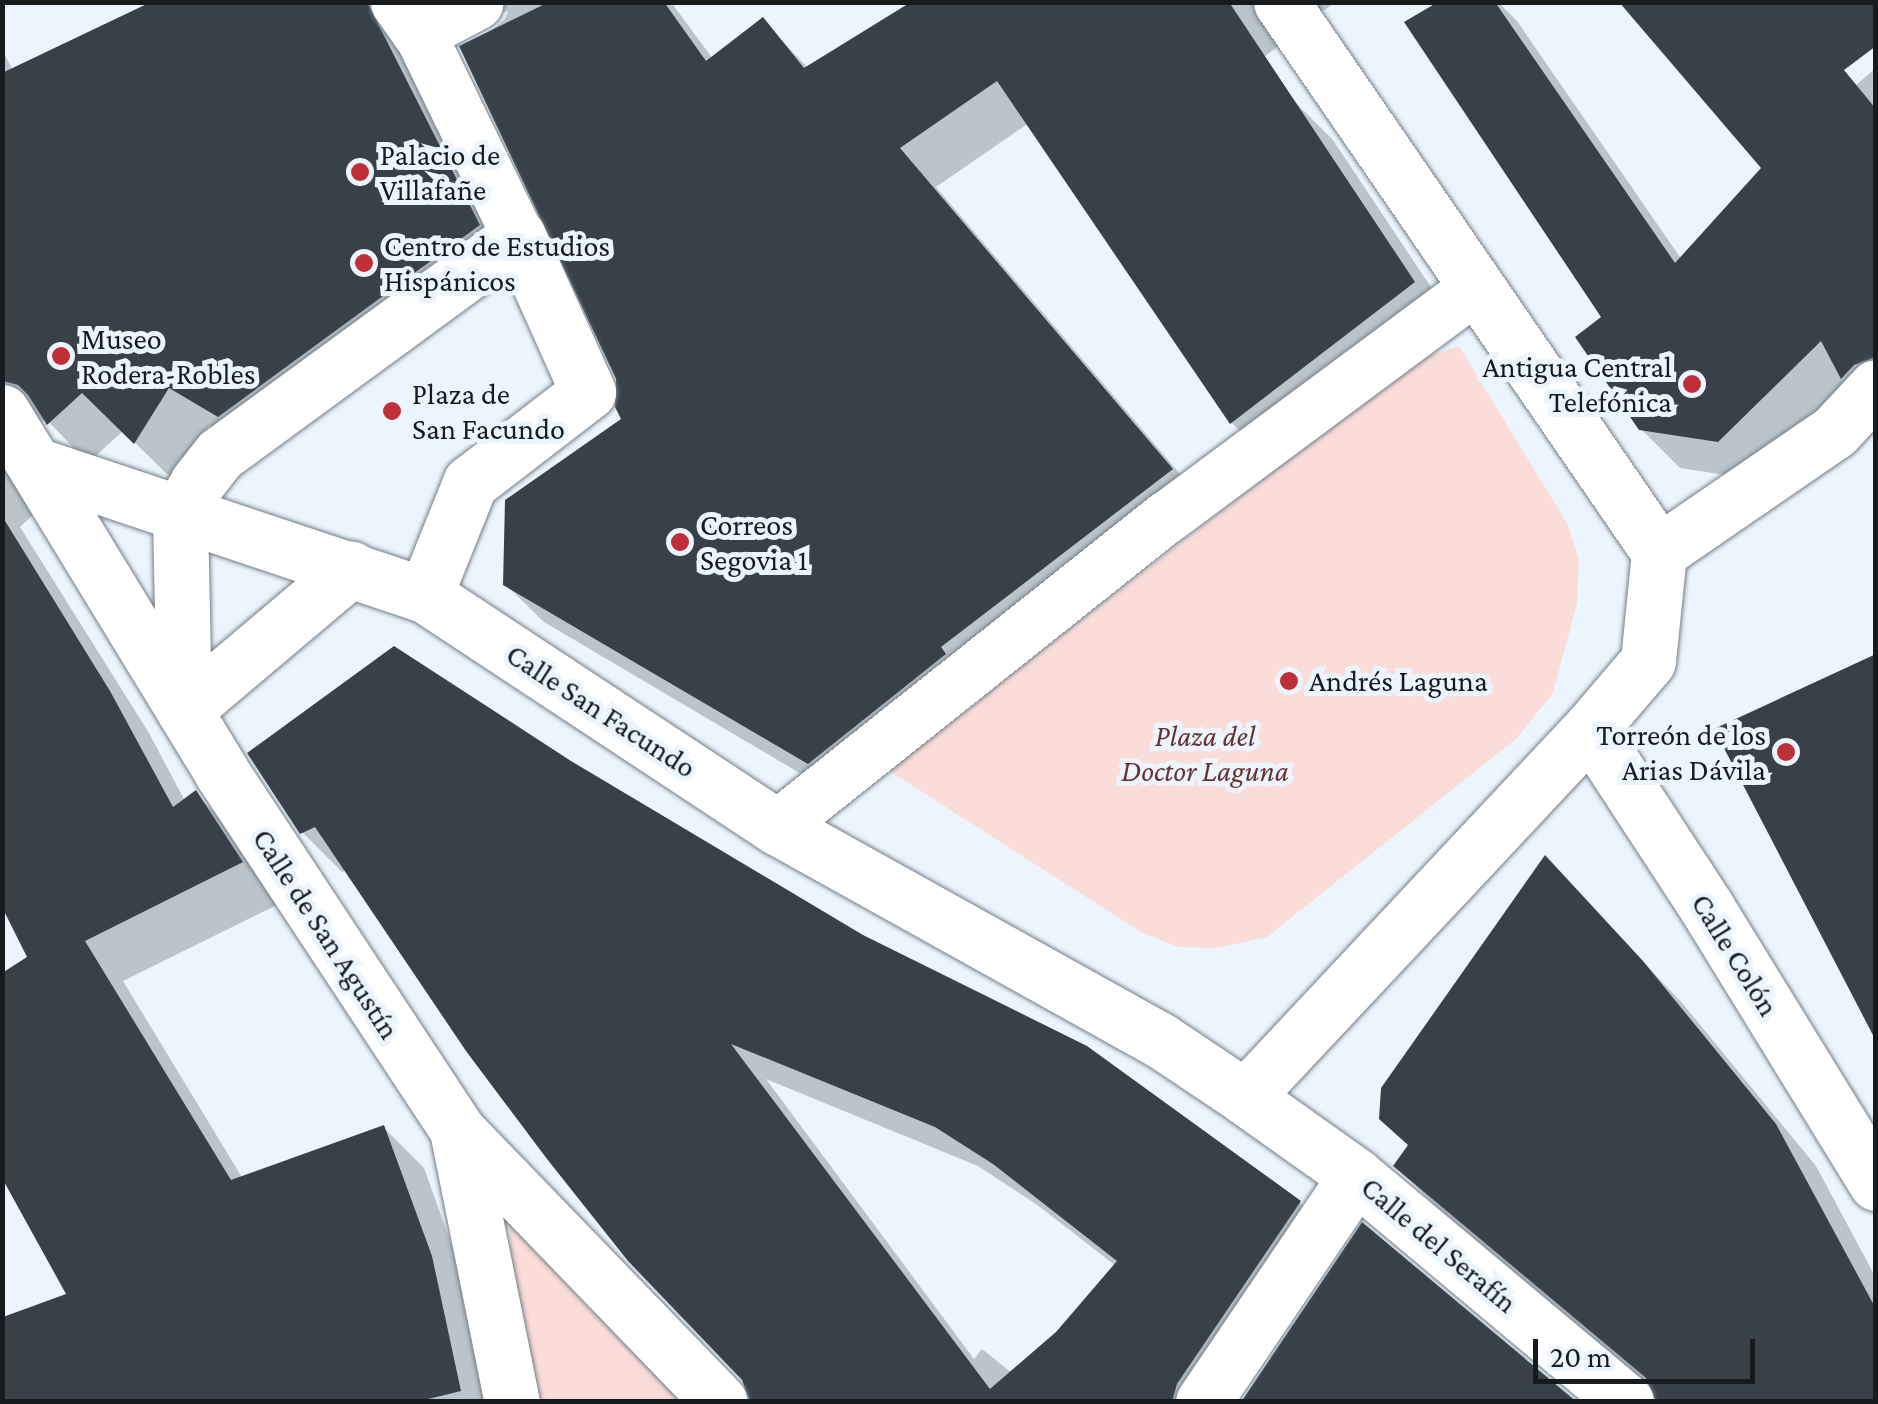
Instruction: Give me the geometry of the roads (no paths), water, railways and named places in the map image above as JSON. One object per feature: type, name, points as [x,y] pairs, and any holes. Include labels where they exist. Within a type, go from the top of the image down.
[{"type":"street","points":[[36,465],[425,595],[470,482],[588,392],[518,236],[409,17],[476,2]]},
{"type":"street","points":[[1281,2],[1659,552],[1648,661],[1590,729],[1244,1097],[1160,1040],[777,827],[1166,518],[1476,288]]},
{"type":"street","points":[[184,710],[180,513],[220,454],[518,236]]},
{"type":"street","points":[[1659,552],[1835,431],[1876,387]]},
{"type":"street","name":"Calle de San Agustín","points":[[2,412],[304,903],[457,1130],[720,1402]]},
{"type":"street","points":[[184,710],[351,569]]},
{"type":"street","name":"Calle San Facundo","points":[[425,595],[777,827]]},
{"type":"street","name":"Calle Colón","points":[[1590,729],[1707,908],[1876,1183]]},
{"type":"street","name":"Calle del Serafín","points":[[1244,1097],[1356,1176],[1626,1402]]},
{"type":"street","points":[[457,1130],[512,1402]]},
{"type":"street","points":[[1202,1402],[1356,1176]]},
{"type":"place","name":"Palacio de Villafañe","points":[[360,172]]},
{"type":"place","name":"Centro de Estudios Hispánicos","points":[[364,263]]},
{"type":"place","name":"Museo Rodera-Robles","points":[[61,356]]},
{"type":"place","name":"Antigua Central Telefónica","points":[[1692,384]]},
{"type":"place","name":"Plaza de San Facundo","points":[[392,411]]},
{"type":"place","name":"Correos Segovia 1","points":[[680,542]]},
{"type":"place","name":"Andrés Laguna","points":[[1289,681]]},
{"type":"place","name":"Torreón de los Arias Dávila","points":[[1786,752]]},
{"type":"park label","name":"Plaza del Doctor Laguna","points":[[1205,753]]}]
